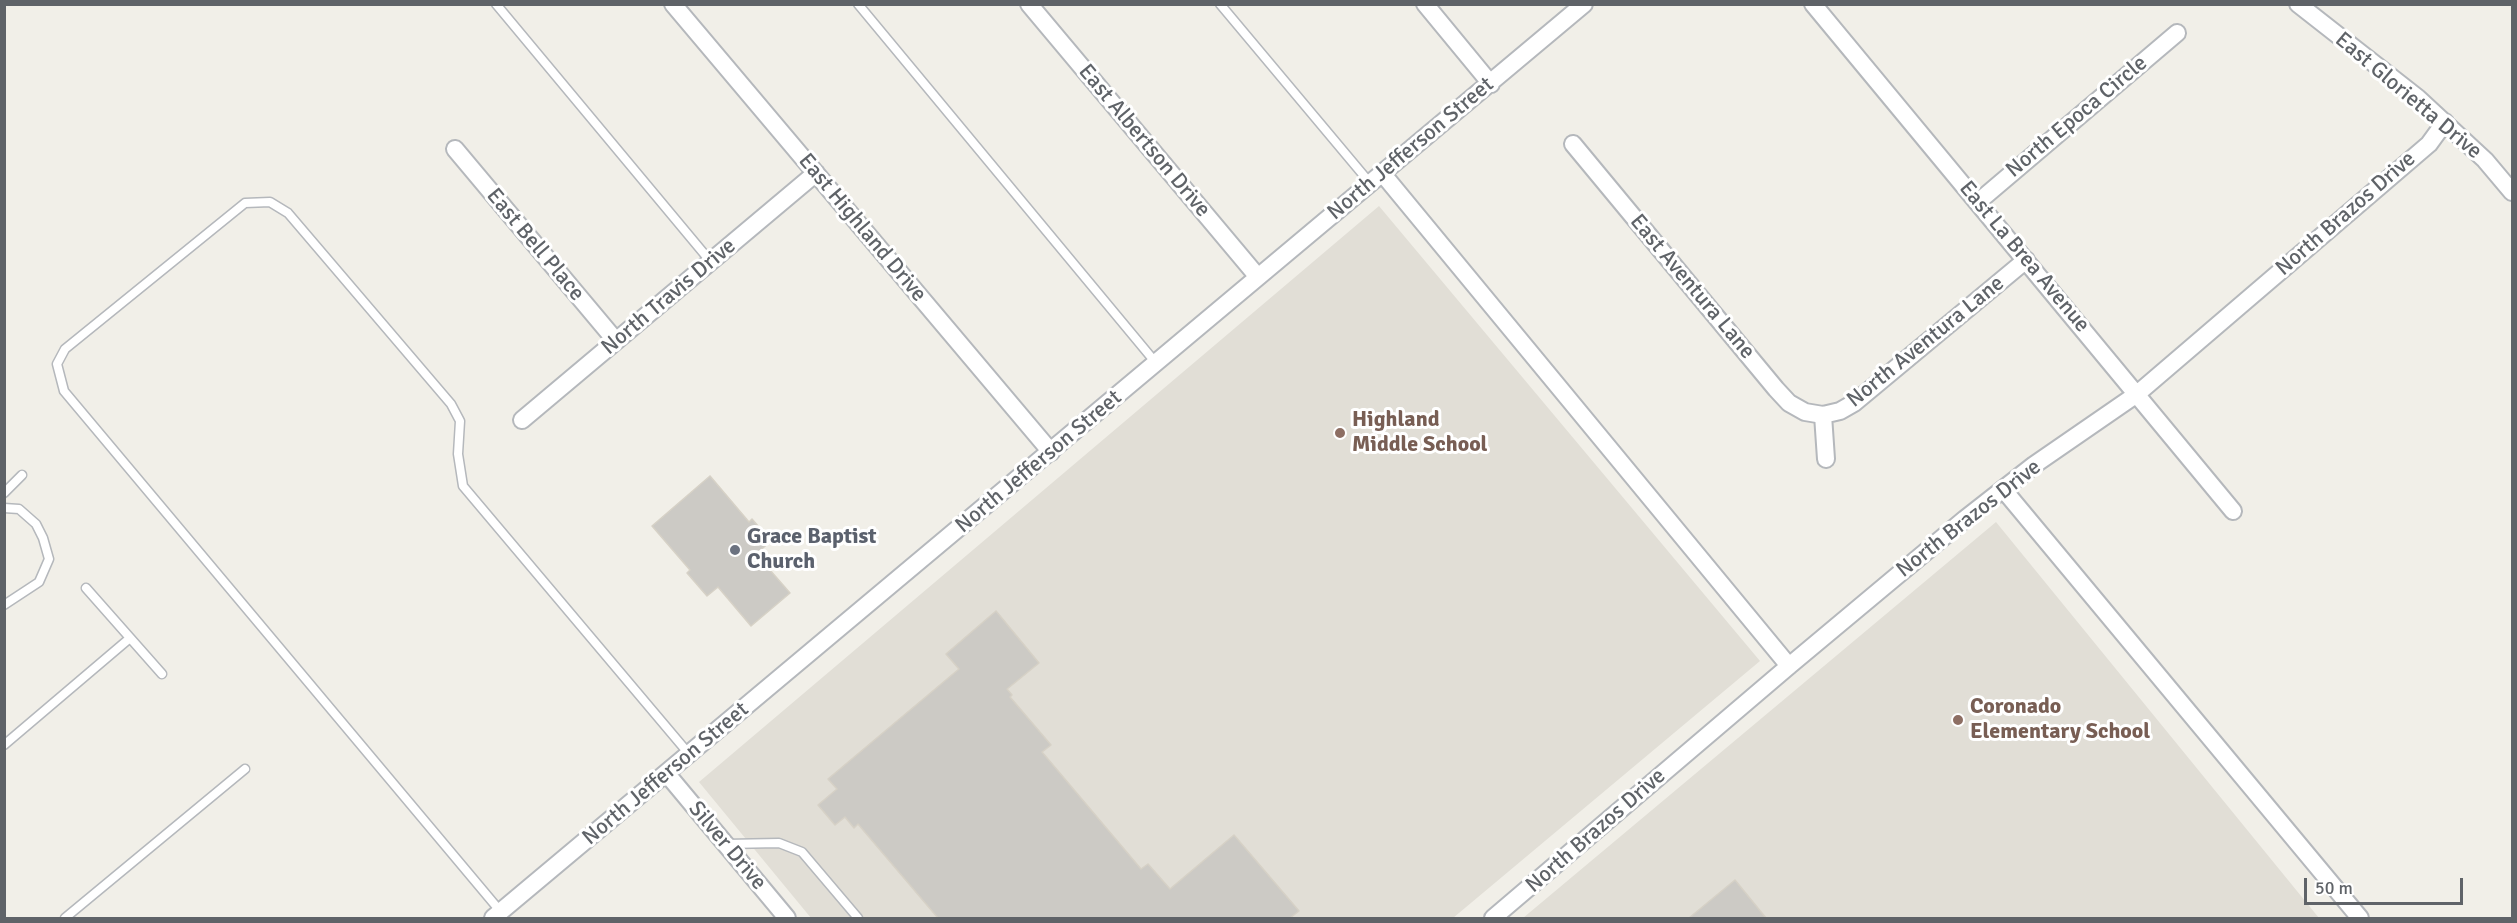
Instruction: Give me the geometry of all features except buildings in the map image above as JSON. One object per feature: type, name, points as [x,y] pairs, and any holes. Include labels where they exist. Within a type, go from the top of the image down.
[{"type":"street","name":"East Highland Drive","points":[[673,4],[1052,452]]},
{"type":"street","name":"East Albertson Drive","points":[[1029,4],[1258,277]]},
{"type":"street","points":[[1425,4],[1491,84]]},
{"type":"street","name":"North Jefferson Street","points":[[497,915],[1584,4]]},
{"type":"street","name":"East Glorietta Drive","points":[[2298,4],[2418,98],[2485,160],[2512,192]]},
{"type":"street","name":"East La Brea Avenue","points":[[1818,6],[2233,511]]},
{"type":"street","name":"North Epoca Circle","points":[[1978,202],[2177,33]]},
{"type":"street","name":"North Brazos Drive","points":[[1493,918],[1789,666],[2003,489],[2137,394],[2429,144],[2445,122]]},
{"type":"street","name":"East Aventura Lane","points":[[1573,144],[1776,389],[1789,403],[1804,412],[1822,415]]},
{"type":"street","name":"East Bell Place","points":[[455,149],[616,341]]},
{"type":"street","name":"North Travis Drive","points":[[522,420],[816,173]]},
{"type":"street","points":[[1376,178],[1789,666]]},
{"type":"street","name":"North Aventura Lane","points":[[1822,415],[1840,411],[1854,403],[2026,261]]},
{"type":"street","points":[[1822,415],[1826,459]]},
{"type":"street","points":[[2003,489],[2360,918]]},
{"type":"street","name":"Silver Drive","points":[[667,774],[787,918]]},
{"type":"lane","points":[[496,4],[711,262]]},
{"type":"lane","points":[[858,4],[1156,363]]},
{"type":"lane","points":[[1220,4],[1376,178]]},
{"type":"lane","points":[[497,915],[64,391],[57,364],[65,349],[245,203],[270,202],[288,213],[451,404],[460,421],[458,454],[463,486],[689,755]]},
{"type":"lane","points":[[4,493],[22,475]]},
{"type":"lane","points":[[4,508],[19,509],[36,524],[44,538],[49,559],[39,582],[4,605]]},
{"type":"lane","points":[[86,588],[162,674]]},
{"type":"lane","points":[[4,746],[130,638]]},
{"type":"lane","points":[[65,918],[245,769]]},
{"type":"lane","points":[[726,844],[779,843],[802,852],[858,918]]},
{"type":"shaded area","name":"Highland Middle School","points":[[1379,206],[1760,661],[1453,918],[811,918],[699,782]]},
{"type":"shaded area","name":"Coronado Elementary School","points":[[1996,522],[2319,918],[1523,918]]},
{"type":"place","name":"Highland Middle School","points":[[1340,433]]},
{"type":"place","name":"Grace Baptist Church","points":[[735,550]]},
{"type":"place","name":"Coronado Elementary School","points":[[1958,720]]}]
